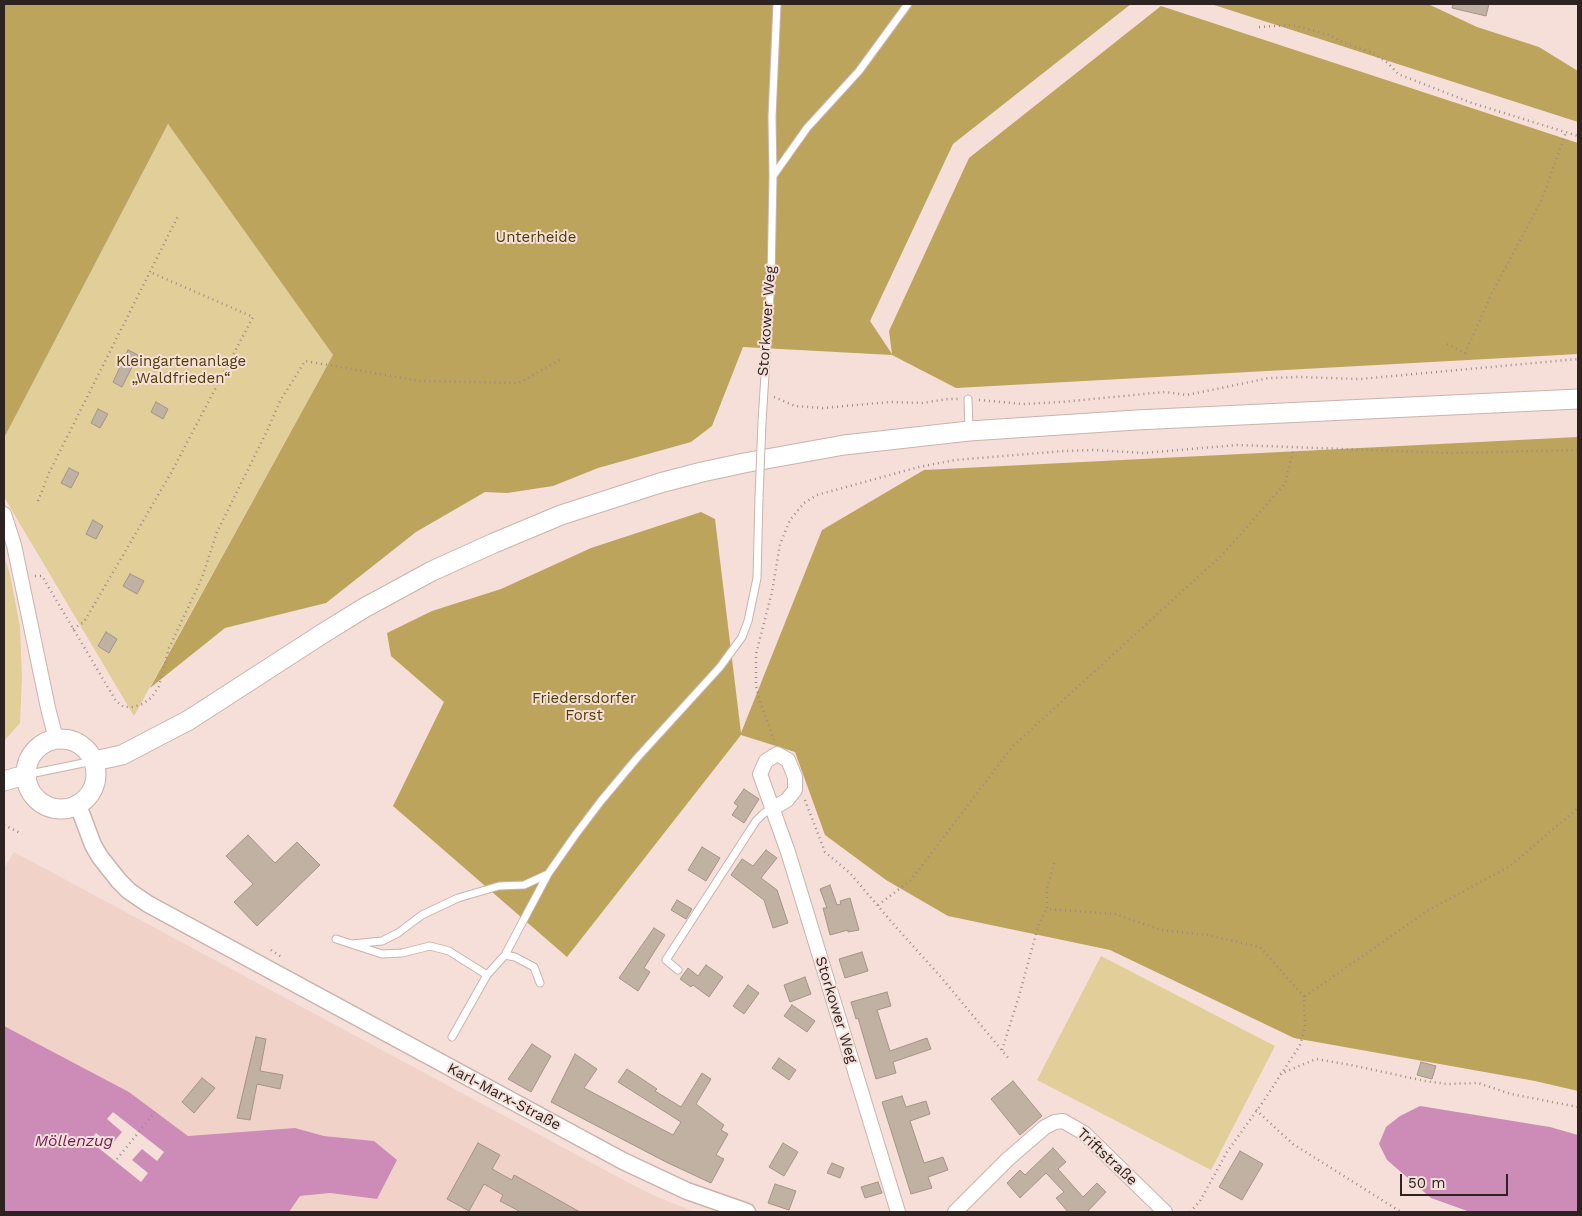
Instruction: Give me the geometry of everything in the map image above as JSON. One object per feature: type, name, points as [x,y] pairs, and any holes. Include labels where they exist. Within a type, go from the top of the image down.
[{"type":"main road","points":[[94,761],[122,755],[189,720],[322,634],[408,584],[494,542],[561,515],[660,483],[744,463],[844,445],[969,431],[1136,420],[1578,399]]},
{"type":"main road","points":[[64,739],[79,744],[90,754],[94,761],[96,771],[92,791],[78,805],[69,809],[59,810],[40,803],[32,795],[26,774],[27,764],[31,755],[46,742],[64,739]]},
{"type":"main road","points":[[4,781],[26,774]]},
{"type":"street","points":[[4,514],[14,545],[49,714],[56,739]]},
{"type":"street","name":"Storkower Weg","points":[[795,790],[795,778],[788,760],[777,754],[766,761],[760,774],[788,852],[898,1212]]},
{"type":"street","points":[[772,808],[788,800],[795,790]]},
{"type":"street","name":"Karl-Marx-Straße","points":[[78,805],[93,845],[108,869],[129,891],[148,904],[623,1161],[687,1191],[747,1212]]},
{"type":"street","name":"Triftstraße","points":[[955,1212],[1008,1159],[1045,1127],[1055,1122],[1063,1121],[1084,1133],[1165,1212]]},
{"type":"lane","name":"Storkower Weg","points":[[452,1036],[487,975],[505,955],[548,874],[601,801],[720,666],[742,637],[748,620],[757,578],[763,392],[771,279],[772,117],[777,4]]},
{"type":"lane","points":[[773,176],[807,128],[858,71],[908,4]]},
{"type":"lane","points":[[968,399],[969,431]]},
{"type":"lane","points":[[26,774],[94,761]]},
{"type":"lane","points":[[678,970],[666,960],[756,821],[772,808]]},
{"type":"lane","points":[[352,944],[382,941],[398,934],[422,915],[458,898],[499,886],[524,885],[548,874]]},
{"type":"lane","points":[[336,939],[382,954],[402,953],[430,946],[449,951],[487,975]]},
{"type":"lane","points":[[505,955],[515,957],[534,967],[540,983]]},
{"type":"path","points":[[1259,28],[1292,25],[1327,34],[1346,44],[1373,53],[1388,63],[1398,74],[1472,103],[1578,136]]},
{"type":"path","points":[[1447,344],[1465,353],[1492,293],[1542,199],[1566,132]]},
{"type":"path","points":[[38,501],[48,473],[178,216]]},
{"type":"path","points":[[73,629],[84,622],[171,473],[254,317],[150,272]]},
{"type":"path","points":[[20,576],[42,576],[116,701],[124,707],[143,704],[152,697],[159,686],[169,648],[202,578],[217,532],[280,401],[305,361],[420,381],[519,383],[561,359]]},
{"type":"path","points":[[763,392],[795,406],[823,408],[890,402],[922,403],[948,399],[1023,404],[1165,392],[1187,395],[1269,378],[1300,376],[1360,379],[1578,359]]},
{"type":"path","points":[[774,738],[756,686],[756,654],[772,592],[780,544],[790,520],[804,504],[817,495],[919,467],[955,460],[1074,450],[1144,453],[1238,445],[1451,453],[1578,450]]},
{"type":"path","points":[[878,906],[911,880],[1013,746],[1229,547],[1285,484],[1294,448]]},
{"type":"path","points":[[795,790],[804,798],[825,852],[850,873],[940,976],[1009,1060]]},
{"type":"path","points":[[1304,997],[1427,911],[1510,866],[1578,808]]},
{"type":"path","points":[[4,824],[22,834]]},
{"type":"path","points":[[1002,1051],[1039,923],[1047,908],[1047,889],[1054,863]]},
{"type":"path","points":[[1047,908],[1116,914],[1161,930],[1207,935],[1260,947],[1304,997],[1305,1027],[1300,1045],[1227,1152],[1200,1201],[1190,1212]]},
{"type":"path","points":[[271,950],[283,958]]},
{"type":"path","points":[[1280,1074],[1316,1060],[1351,1065],[1424,1081],[1447,1084],[1478,1083],[1511,1094],[1578,1107]]},
{"type":"path","points":[[1256,1110],[1293,1144],[1401,1212]]},
{"type":"path","points":[[117,1159],[155,1112]]},
{"type":"shaded area","points":[[14,852],[631,1184],[695,1212],[289,1212],[300,1196],[330,1193],[377,1199],[374,1141],[324,1136],[295,1128],[188,1136],[129,1092],[4,1026],[4,868]]},
{"type":"green space","name":"Unterheide","points":[[4,4],[1131,4],[953,144],[870,321],[892,354],[889,331],[969,158],[1161,6],[1578,143],[1578,354],[956,388],[892,355],[743,347],[712,426],[691,442],[598,468],[553,486],[507,493],[485,492],[416,532],[326,603],[225,628],[150,688],[333,355],[168,124],[4,438]]},
{"type":"green space","points":[[1211,4],[1428,4],[1477,27],[1539,47],[1578,71],[1578,122]]},
{"type":"green space","name":"Kleingartenanlage „Waldfrieden“","points":[[168,124],[333,355],[134,716],[4,497],[4,438]]},
{"type":"green space","name":"Friedersdorfer Forst","points":[[1578,437],[1578,1091],[1535,1081],[1294,1038],[1110,950],[948,916],[886,880],[825,835],[795,752],[741,735],[567,957],[393,806],[444,702],[391,656],[387,633],[432,611],[501,589],[591,548],[701,512],[715,519],[741,733],[822,530],[924,470]]},
{"type":"green space","points":[[4,556],[10,574],[20,627],[22,679],[20,723],[4,741]]},
{"type":"green space","points":[[1101,956],[1275,1046],[1211,1170],[1037,1080]]},
{"type":"water","name":"Möllenzug","points":[[4,1026],[129,1092],[188,1136],[295,1128],[324,1136],[374,1141],[397,1160],[377,1199],[330,1193],[300,1196],[289,1212],[4,1212]]},
{"type":"water","points":[[1420,1106],[1550,1127],[1578,1135],[1578,1212],[1470,1212],[1431,1198],[1387,1160],[1379,1144],[1386,1127],[1400,1116]]},
{"type":"pier","points":[[113,1112],[164,1152],[157,1161],[142,1149],[132,1160],[148,1173],[141,1182],[90,1141],[96,1133],[111,1145],[122,1132],[107,1119]]},
{"type":"building","points":[[1453,4],[1489,4],[1486,16],[1452,8]]},
{"type":"building","points":[[128,350],[138,355],[122,387],[113,382]]},
{"type":"building","points":[[156,402],[168,409],[163,419],[151,412]]},
{"type":"building","points":[[98,409],[108,414],[100,428],[91,423]]},
{"type":"building","points":[[69,468],[79,473],[71,488],[61,483]]},
{"type":"building","points":[[93,520],[103,526],[96,539],[86,534]]},
{"type":"building","points":[[130,574],[144,581],[137,594],[123,586]]},
{"type":"building","points":[[106,632],[117,639],[109,653],[98,646]]},
{"type":"building","points":[[744,789],[759,799],[744,823],[732,815],[738,806],[734,803]]},
{"type":"building","points":[[248,835],[275,863],[297,842],[320,865],[257,926],[234,902],[253,884],[226,856]]},
{"type":"building","points":[[702,847],[720,858],[706,881],[688,870]]},
{"type":"building","points":[[766,850],[777,858],[761,878],[777,890],[788,923],[773,928],[764,900],[731,875],[742,859],[753,866]]},
{"type":"building","points":[[830,885],[837,905],[841,904],[840,901],[850,898],[859,930],[848,932],[848,930],[830,935],[823,908],[827,908],[820,889]]},
{"type":"building","points":[[677,900],[692,909],[686,919],[671,910]]},
{"type":"building","points":[[654,928],[665,935],[644,968],[650,972],[638,991],[619,978]]},
{"type":"building","points":[[862,952],[868,971],[845,978],[839,959]]},
{"type":"building","points":[[706,965],[723,977],[709,997],[693,985],[691,987],[680,979],[688,968],[698,976]]},
{"type":"building","points":[[805,977],[811,994],[790,1002],[784,985]]},
{"type":"building","points":[[748,985],[759,993],[744,1014],[733,1006]]},
{"type":"building","points":[[887,992],[891,1006],[877,1010],[890,1051],[927,1038],[931,1049],[893,1062],[896,1073],[876,1079],[858,1018],[856,1019],[851,1002]]},
{"type":"building","points":[[792,1005],[815,1021],[807,1032],[784,1016]]},
{"type":"building","points":[[256,1037],[266,1039],[260,1071],[283,1075],[280,1089],[257,1084],[250,1120],[237,1118]]},
{"type":"building","points":[[532,1044],[551,1056],[531,1092],[508,1079]]},
{"type":"building","points":[[575,1054],[597,1069],[584,1088],[673,1135],[681,1122],[618,1082],[627,1069],[657,1089],[655,1091],[681,1107],[702,1073],[711,1079],[696,1104],[724,1125],[721,1130],[728,1134],[716,1155],[724,1159],[711,1183],[666,1162],[551,1102]]},
{"type":"building","points":[[779,1058],[796,1070],[789,1080],[772,1068]]},
{"type":"building","points":[[1421,1062],[1436,1066],[1432,1079],[1417,1075]]},
{"type":"building","points":[[202,1078],[215,1088],[194,1113],[182,1102]]},
{"type":"building","points":[[1013,1081],[1042,1116],[1020,1135],[991,1099]]},
{"type":"building","points":[[902,1096],[906,1107],[926,1101],[930,1114],[910,1121],[924,1163],[943,1157],[948,1170],[928,1177],[932,1188],[911,1194],[882,1102]]},
{"type":"building","points":[[478,1143],[500,1155],[492,1169],[512,1180],[514,1175],[580,1212],[521,1212],[500,1201],[503,1195],[484,1184],[469,1211],[447,1199]]},
{"type":"building","points":[[783,1143],[798,1152],[784,1176],[769,1167]]},
{"type":"building","points":[[1053,1148],[1066,1162],[1058,1169],[1083,1197],[1097,1183],[1106,1192],[1087,1212],[1068,1212],[1056,1198],[1064,1192],[1046,1173],[1020,1198],[1007,1183],[1020,1170],[1025,1175]]},
{"type":"building","points":[[1240,1151],[1263,1164],[1242,1200],[1219,1187]]},
{"type":"building","points":[[832,1163],[844,1168],[840,1178],[827,1173]]},
{"type":"building","points":[[878,1182],[882,1193],[865,1198],[861,1187]]},
{"type":"building","points":[[775,1184],[796,1191],[789,1210],[768,1203]]}]
